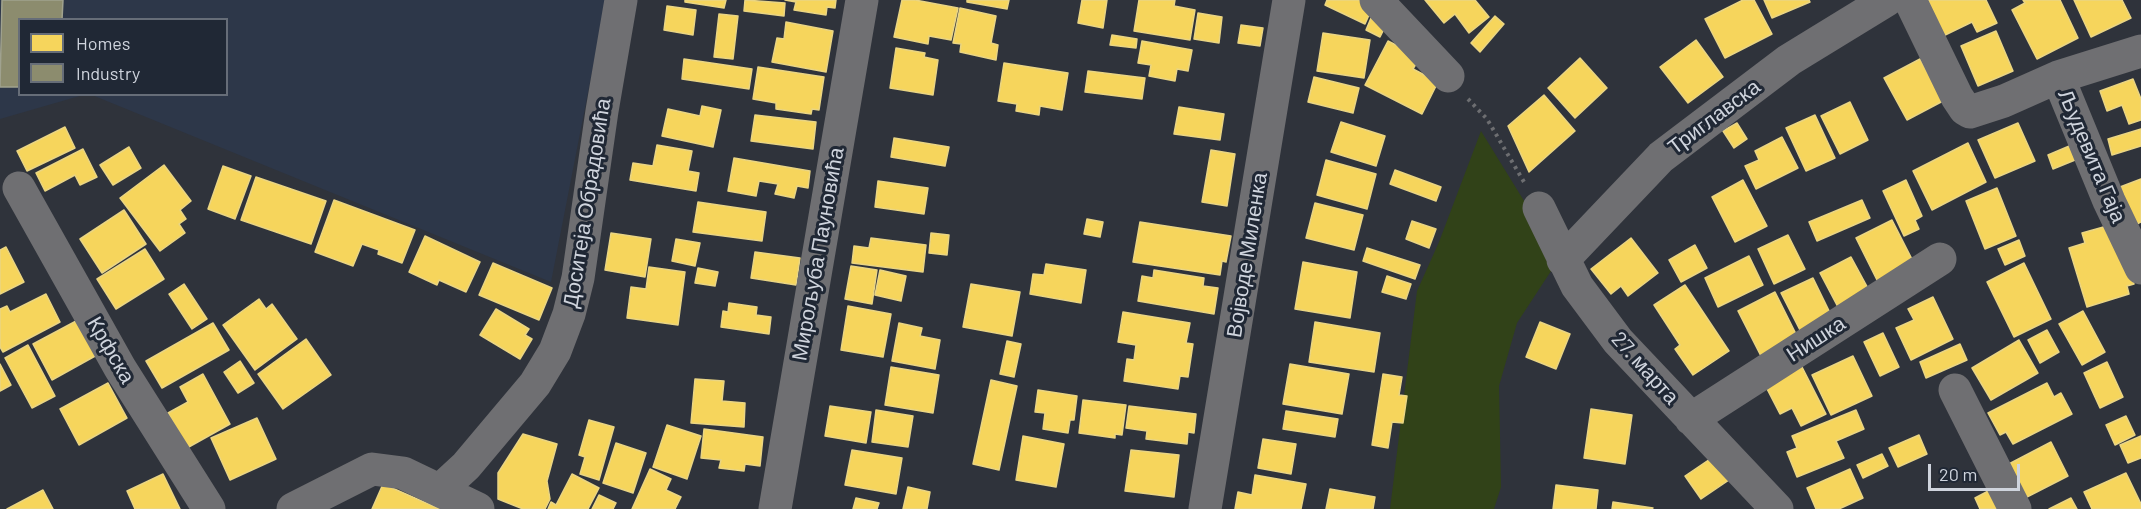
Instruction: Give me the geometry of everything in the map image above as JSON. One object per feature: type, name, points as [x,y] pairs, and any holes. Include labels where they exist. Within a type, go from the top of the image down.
[{"type":"street","name":"Доситеја Обрадовића","points":[[440,490],[466,466],[535,384],[555,351],[569,314],[578,278],[602,111],[621,0]]},
{"type":"street","name":"Мирољуба Пауновића","points":[[775,509],[862,0]]},
{"type":"street","name":"Војводе Миленка","points":[[1205,509],[1289,0]]},
{"type":"street","points":[[1376,0],[1448,76]]},
{"type":"street","name":"Триглавска","points":[[1563,260],[1670,150],[1789,60],[1887,0]]},
{"type":"street","name":"Људевита Гаја","points":[[1910,0],[1957,97],[1965,109],[1970,112],[2004,101],[2058,77],[2141,51]]},
{"type":"street","name":"Људевита Гаја","points":[[2058,77],[2109,201],[2141,267]]},
{"type":"street","name":"Крфска","points":[[19,188],[120,368],[209,509]]},
{"type":"street","name":"27. марта","points":[[1539,208],[1577,286],[1618,341],[1769,504]]},
{"type":"street","name":"Нишка","points":[[1691,418],[1940,259]]},
{"type":"street","points":[[1954,390],[2015,509]]},
{"type":"street","points":[[293,509],[372,470],[403,473],[478,509]]},
{"type":"path","points":[[1448,76],[1487,119],[1539,208]]},
{"type":"shaded area","points":[[0,0],[606,0],[551,282],[94,96],[228,96],[228,18],[18,18],[18,96],[80,96],[0,119]]},
{"type":"green space","points":[[1481,131],[1529,209],[1553,268],[1517,323],[1499,386],[1501,487],[1494,509],[1390,509],[1417,291],[1439,242]]},
{"type":"building: Homes","points":[[685,0],[726,0],[724,8],[685,2]]},
{"type":"building: Homes","points":[[745,0],[785,3],[784,16],[744,11]]},
{"type":"building: Homes","points":[[785,0],[836,0],[835,8],[827,7],[826,15],[794,10],[796,2]]},
{"type":"building: Homes","points":[[902,0],[915,0],[958,8],[951,40],[929,36],[928,44],[894,37]]},
{"type":"building: Homes","points":[[967,0],[1009,0],[1007,9],[967,2]]},
{"type":"building: Homes","points":[[1082,0],[1107,0],[1103,28],[1078,23]]},
{"type":"building: Homes","points":[[1139,0],[1175,0],[1174,6],[1195,10],[1190,40],[1134,31]]},
{"type":"building: Homes","points":[[1327,0],[1360,0],[1373,6],[1365,24],[1325,5]]},
{"type":"building: Homes","points":[[1425,0],[1475,0],[1489,17],[1469,33],[1455,14],[1444,23]]},
{"type":"building: Homes","points":[[1743,0],[1754,0],[1772,34],[1725,58],[1705,19]]},
{"type":"building: Homes","points":[[1764,0],[1809,0],[1810,2],[1772,18]]},
{"type":"building: Homes","points":[[1928,0],[1986,0],[1997,23],[1977,32],[1972,22],[1941,37]]},
{"type":"building: Homes","points":[[2023,0],[2060,0],[2078,38],[2037,59],[2012,10],[2025,3]]},
{"type":"building: Homes","points":[[2074,0],[2122,0],[2131,18],[2091,37]]},
{"type":"building: Homes","points":[[667,6],[696,10],[693,35],[664,30]]},
{"type":"building: Homes","points":[[960,8],[996,16],[991,43],[998,45],[996,60],[960,52],[961,44],[953,43]]},
{"type":"building: Homes","points":[[1198,13],[1222,17],[1219,43],[1194,39]]},
{"type":"building: Homes","points":[[719,14],[738,16],[733,59],[714,57]]},
{"type":"building: Homes","points":[[1495,16],[1504,24],[1480,52],[1471,43]]},
{"type":"building: Homes","points":[[1371,18],[1386,25],[1380,37],[1366,30]]},
{"type":"building: Homes","points":[[786,22],[833,31],[826,72],[772,62],[777,38],[784,39]]},
{"type":"building: Homes","points":[[1241,25],[1263,28],[1260,46],[1238,43]]},
{"type":"building: Homes","points":[[1996,31],[2013,71],[1978,86],[1961,46]]},
{"type":"building: Homes","points":[[1323,33],[1370,40],[1364,78],[1317,71]]},
{"type":"building: Homes","points":[[1112,35],[1137,39],[1136,48],[1110,45]]},
{"type":"building: Homes","points":[[1696,40],[1723,77],[1688,103],[1660,67]]},
{"type":"building: Homes","points":[[1142,41],[1192,50],[1188,71],[1177,69],[1175,81],[1149,76],[1151,65],[1138,63]]},
{"type":"building: Homes","points":[[1388,41],[1420,57],[1413,69],[1438,82],[1422,114],[1365,85]]},
{"type":"building: Homes","points":[[896,48],[925,53],[924,57],[938,60],[933,95],[890,88]]},
{"type":"building: Homes","points":[[1580,58],[1607,88],[1575,118],[1548,88]]},
{"type":"building: Homes","points":[[684,59],[752,69],[749,89],[682,79]]},
{"type":"building: Homes","points":[[1920,59],[1943,101],[1907,120],[1884,78]]},
{"type":"building: Homes","points":[[1004,63],[1068,73],[1062,110],[1040,106],[1039,115],[1016,111],[1017,104],[998,101]]},
{"type":"building: Homes","points":[[758,67],[824,77],[819,110],[812,109],[811,114],[776,109],[776,103],[753,99]]},
{"type":"building: Homes","points":[[1088,71],[1145,78],[1142,99],[1085,92]]},
{"type":"building: Homes","points":[[1314,77],[1359,88],[1353,113],[1308,102]]},
{"type":"building: Homes","points":[[2133,79],[2141,99],[2141,120],[2129,124],[2122,105],[2107,111],[2100,91]]},
{"type":"building: Homes","points":[[1544,95],[1575,131],[1529,172],[1508,126]]},
{"type":"building: Homes","points":[[1850,102],[1868,140],[1840,154],[1821,116]]},
{"type":"building: Homes","points":[[702,106],[721,110],[713,147],[662,136],[668,109],[700,116]]},
{"type":"building: Homes","points":[[1179,107],[1224,114],[1220,140],[1174,134]]},
{"type":"building: Homes","points":[[755,115],[816,122],[813,149],[751,141]]},
{"type":"building: Homes","points":[[1815,115],[1835,158],[1806,171],[1786,128]]},
{"type":"building: Homes","points":[[1341,122],[1385,136],[1376,166],[1331,152]]},
{"type":"building: Homes","points":[[1737,123],[1747,139],[1734,148],[1723,131]]},
{"type":"building: Homes","points":[[2018,123],[2035,161],[1995,178],[1978,140]]},
{"type":"building: Homes","points":[[65,127],[75,148],[27,171],[17,151]]},
{"type":"building: Homes","points":[[2141,129],[2141,146],[2112,155],[2108,139]]},
{"type":"building: Homes","points":[[1782,137],[1798,168],[1756,189],[1745,166],[1759,160],[1755,151]]},
{"type":"building: Homes","points":[[894,138],[949,147],[945,166],[891,157]]},
{"type":"building: Homes","points":[[1968,143],[1986,182],[1932,210],[1913,171]]},
{"type":"building: Homes","points":[[2074,144],[2080,158],[2053,169],[2048,155]]},
{"type":"building: Homes","points":[[657,145],[692,151],[688,171],[699,173],[696,191],[630,180],[633,163],[653,166]]},
{"type":"building: Homes","points":[[129,147],[141,168],[113,185],[100,165]]},
{"type":"building: Homes","points":[[83,149],[97,177],[80,185],[75,175],[45,191],[36,173]]},
{"type":"building: Homes","points":[[1211,150],[1235,154],[1227,206],[1202,202]]},
{"type":"building: Homes","points":[[734,158],[810,171],[808,188],[797,186],[794,198],[775,194],[778,184],[759,181],[756,196],[728,191]]},
{"type":"building: Homes","points":[[1326,160],[1376,174],[1367,209],[1317,195]]},
{"type":"building: Homes","points":[[164,165],[191,201],[180,210],[186,219],[179,224],[185,233],[160,251],[120,198]]},
{"type":"building: Homes","points":[[223,166],[251,176],[235,219],[208,209]]},
{"type":"building: Homes","points":[[1395,170],[1441,187],[1436,201],[1390,184]]},
{"type":"building: Homes","points":[[256,177],[326,201],[311,244],[241,220]]},
{"type":"building: Homes","points":[[2141,179],[2141,222],[2135,225],[2120,187]]},
{"type":"building: Homes","points":[[1743,180],[1767,226],[1735,242],[1712,197]]},
{"type":"building: Homes","points":[[1906,180],[1922,216],[1915,220],[1919,229],[1904,236],[1883,191]]},
{"type":"building: Homes","points":[[878,181],[928,188],[924,214],[875,207]]},
{"type":"building: Homes","points":[[1997,188],[2016,236],[1985,249],[1966,201]]},
{"type":"building: Homes","points":[[334,200],[415,230],[402,263],[378,254],[379,250],[362,244],[353,266],[315,252]]},
{"type":"building: Homes","points":[[1862,200],[1870,218],[1817,241],[1809,222]]},
{"type":"building: Homes","points":[[698,202],[766,212],[762,241],[693,232]]},
{"type":"building: Homes","points":[[1315,203],[1363,215],[1354,250],[1306,238]]},
{"type":"building: Homes","points":[[124,210],[146,244],[102,273],[80,239]]},
{"type":"building: Homes","points":[[1087,219],[1103,222],[1100,237],[1084,234]]},
{"type":"building: Homes","points":[[1892,220],[1917,269],[1881,288],[1856,238]]},
{"type":"building: Homes","points":[[1412,221],[1436,229],[1429,248],[1406,239]]},
{"type":"building: Homes","points":[[1140,222],[1231,236],[1226,262],[1222,261],[1220,275],[1133,262]]},
{"type":"building: Homes","points":[[2107,226],[2120,235],[2134,284],[2127,286],[2129,294],[2087,307],[2069,248],[2085,243],[2082,233]]},
{"type":"building: Homes","points":[[611,233],[651,239],[645,277],[605,270]]},
{"type":"building: Homes","points":[[931,233],[949,235],[947,255],[929,253]]},
{"type":"building: Homes","points":[[1788,235],[1805,269],[1774,284],[1758,249]]},
{"type":"building: Homes","points":[[425,236],[480,262],[466,292],[439,280],[437,285],[409,272]]},
{"type":"building: Homes","points":[[871,238],[926,245],[923,272],[852,263],[854,246],[869,248]]},
{"type":"building: Homes","points":[[1631,238],[1658,273],[1628,296],[1621,286],[1611,294],[1591,269]]},
{"type":"building: Homes","points":[[676,239],[700,243],[695,266],[672,261]]},
{"type":"building: Homes","points":[[2019,240],[2025,256],[2005,265],[1998,249]]},
{"type":"building: Homes","points":[[1695,245],[1707,268],[1681,282],[1669,260]]},
{"type":"building: Homes","points":[[6,247],[24,282],[0,294],[0,250]]},
{"type":"building: Homes","points":[[1367,248],[1420,265],[1415,279],[1363,261]]},
{"type":"building: Homes","points":[[145,249],[164,279],[116,309],[97,279]]},
{"type":"building: Homes","points":[[755,252],[800,258],[796,285],[751,278]]},
{"type":"building: Homes","points":[[1749,256],[1763,285],[1718,307],[1705,278]]},
{"type":"building: Homes","points":[[1851,257],[1870,292],[1839,309],[1820,273]]},
{"type":"building: Homes","points":[[1303,262],[1357,272],[1350,318],[1295,309]]},
{"type":"building: Homes","points":[[493,263],[552,288],[539,320],[479,295]]},
{"type":"building: Homes","points":[[2024,263],[2051,319],[2014,337],[1987,282]]},
{"type":"building: Homes","points":[[1046,264],[1086,270],[1081,303],[1030,294],[1033,274],[1044,275]]},
{"type":"building: Homes","points":[[851,266],[877,270],[872,304],[845,299]]},
{"type":"building: Homes","points":[[649,267],[685,272],[678,325],[627,318],[631,287],[646,289]]},
{"type":"building: Homes","points":[[698,268],[718,272],[715,286],[695,283]]},
{"type":"building: Homes","points":[[880,270],[906,276],[901,301],[875,295]]},
{"type":"building: Homes","points":[[1154,270],[1204,278],[1203,286],[1218,288],[1214,314],[1138,301],[1142,276],[1153,278]]},
{"type":"building: Homes","points":[[1387,276],[1411,284],[1406,299],[1382,292]]},
{"type":"building: Homes","points":[[1813,278],[1834,321],[1803,336],[1781,293]]},
{"type":"building: Homes","points":[[184,284],[207,319],[192,329],[169,294]]},
{"type":"building: Homes","points":[[971,284],[1020,292],[1012,336],[963,327]]},
{"type":"building: Homes","points":[[1685,285],[1729,351],[1693,375],[1675,349],[1680,345],[1654,305]]},
{"type":"building: Homes","points":[[1775,292],[1801,344],[1764,362],[1738,311]]},
{"type":"building: Homes","points":[[46,294],[60,322],[3,352],[0,347],[0,309],[7,306],[10,312]]},
{"type":"building: Homes","points":[[1933,297],[1953,339],[1911,360],[1896,328],[1914,320],[1908,309]]},
{"type":"building: Homes","points":[[259,299],[266,309],[272,304],[297,339],[255,370],[223,325]]},
{"type":"building: Homes","points":[[729,303],[757,307],[756,315],[771,317],[769,334],[721,327],[723,311],[728,312]]},
{"type":"building: Homes","points":[[848,306],[891,314],[883,357],[841,350]]},
{"type":"building: Homes","points":[[496,309],[529,329],[525,335],[532,339],[520,359],[480,335]]},
{"type":"building: Homes","points":[[2083,311],[2105,352],[2082,365],[2059,324]]},
{"type":"building: Homes","points":[[1123,312],[1190,323],[1186,343],[1193,344],[1188,377],[1180,376],[1178,389],[1124,381],[1127,359],[1134,360],[1136,345],[1118,342]]},
{"type":"building: Homes","points":[[78,320],[97,355],[52,380],[33,344]]},
{"type":"building: Homes","points":[[1315,322],[1380,333],[1374,372],[1309,362]]},
{"type":"building: Homes","points":[[1540,322],[1570,334],[1556,369],[1526,357]]},
{"type":"building: Homes","points":[[213,323],[229,350],[162,388],[146,361]]},
{"type":"building: Homes","points":[[899,323],[922,328],[920,336],[940,340],[935,369],[892,361]]},
{"type":"building: Homes","points":[[2047,330],[2059,352],[2040,363],[2028,340]]},
{"type":"building: Homes","points":[[1883,333],[1899,367],[1880,376],[1864,342]]},
{"type":"building: Homes","points":[[306,339],[331,375],[283,409],[258,374]]},
{"type":"building: Homes","points":[[2019,340],[2038,373],[1991,400],[1972,368]]},
{"type":"building: Homes","points":[[1007,341],[1021,344],[1014,377],[1000,374]]},
{"type":"building: Homes","points":[[1960,344],[1967,360],[1926,378],[1920,362]]},
{"type":"building: Homes","points":[[28,345],[55,396],[32,408],[5,358]]},
{"type":"building: Homes","points":[[1853,356],[1872,396],[1831,415],[1812,375]]},
{"type":"building: Homes","points":[[240,361],[254,383],[238,393],[224,372]]},
{"type":"building: Homes","points":[[2107,362],[2123,397],[2100,408],[2084,373]]},
{"type":"building: Homes","points":[[0,364],[11,385],[0,391]]},
{"type":"building: Homes","points":[[1290,364],[1349,374],[1342,414],[1283,404]]},
{"type":"building: Homes","points":[[891,367],[939,375],[933,413],[885,405]]},
{"type":"building: Homes","points":[[1802,367],[1826,414],[1801,426],[1792,408],[1780,414],[1765,385]]},
{"type":"building: Homes","points":[[203,374],[230,424],[187,448],[168,413],[188,402],[180,387]]},
{"type":"building: Homes","points":[[1383,374],[1402,377],[1399,395],[1407,396],[1403,423],[1392,422],[1388,448],[1372,445]]},
{"type":"building: Homes","points":[[695,379],[724,381],[722,401],[745,403],[744,427],[691,423]]},
{"type":"building: Homes","points":[[991,380],[1017,386],[999,470],[973,464]]},
{"type":"building: Homes","points":[[108,383],[127,418],[79,445],[60,409]]},
{"type":"building: Homes","points":[[2047,383],[2054,397],[2061,393],[2072,414],[2013,444],[2006,432],[2000,435],[1988,413]]},
{"type":"building: Homes","points":[[1038,390],[1077,396],[1074,420],[1070,420],[1068,433],[1043,429],[1045,413],[1035,412]]},
{"type":"building: Homes","points":[[1083,400],[1126,405],[1122,435],[1115,434],[1115,438],[1079,433]]},
{"type":"building: Homes","points":[[830,406],[871,412],[866,443],[825,436]]},
{"type":"building: Homes","points":[[1129,406],[1196,414],[1194,433],[1188,432],[1187,444],[1146,439],[1147,431],[1126,428]]},
{"type":"building: Homes","points":[[1591,409],[1632,415],[1625,464],[1584,458]]},
{"type":"building: Homes","points":[[876,410],[913,416],[908,447],[872,442]]},
{"type":"building: Homes","points":[[1856,410],[1864,429],[1836,441],[1844,458],[1797,477],[1787,452],[1797,448],[1792,436]]},
{"type":"building: Homes","points":[[1286,411],[1338,419],[1335,437],[1283,429]]},
{"type":"building: Homes","points":[[2126,416],[2135,435],[2115,445],[2106,425]]},
{"type":"building: Homes","points":[[257,418],[276,459],[230,480],[211,438]]},
{"type":"building: Homes","points":[[589,420],[614,427],[599,480],[580,474],[585,457],[579,455]]},
{"type":"building: Homes","points":[[667,425],[701,436],[687,479],[653,467]]},
{"type":"building: Homes","points":[[704,429],[763,437],[760,466],[745,464],[744,471],[719,468],[721,460],[701,458]]},
{"type":"building: Homes","points":[[523,434],[557,444],[547,481],[550,499],[545,509],[523,509],[498,499],[498,473]]},
{"type":"building: Homes","points":[[1919,435],[1927,454],[1898,467],[1889,448]]},
{"type":"building: Homes","points":[[1023,436],[1064,444],[1056,487],[1016,480]]},
{"type":"building: Homes","points":[[2141,436],[2141,458],[2128,463],[2120,445]]},
{"type":"building: Homes","points":[[1263,439],[1296,444],[1291,474],[1258,468]]},
{"type":"building: Homes","points":[[2051,442],[2068,476],[2023,499],[2005,466]]},
{"type":"building: Homes","points":[[616,443],[646,453],[633,493],[603,483]]},
{"type":"building: Homes","points":[[852,450],[902,458],[896,494],[845,485]]},
{"type":"building: Homes","points":[[1131,450],[1179,455],[1174,497],[1125,491]]},
{"type":"building: Homes","points":[[1882,454],[1888,466],[1863,478],[1857,465]]},
{"type":"building: Homes","points":[[1713,457],[1729,480],[1701,499],[1685,476]]},
{"type":"building: Homes","points":[[650,469],[671,479],[666,490],[681,497],[675,509],[632,509]]},
{"type":"building: Homes","points":[[1850,469],[1863,498],[1839,509],[1816,509],[1807,488]]},
{"type":"building: Homes","points":[[2126,473],[2141,504],[2141,509],[2092,509],[2084,492]]},
{"type":"building: Homes","points":[[163,474],[180,509],[135,509],[127,491]]},
{"type":"building: Homes","points":[[572,474],[599,488],[588,509],[548,509],[551,502],[556,505]]},
{"type":"building: Homes","points":[[1255,475],[1306,484],[1301,509],[1235,509],[1238,492],[1252,495]]},
{"type":"building: Homes","points":[[383,484],[440,509],[372,509]]},
{"type":"building: Homes","points":[[1556,485],[1598,490],[1596,509],[1553,509]]},
{"type":"building: Homes","points":[[908,487],[930,492],[927,509],[903,509]]},
{"type":"building: Homes","points":[[1994,488],[2005,509],[1980,509],[1975,498]]},
{"type":"building: Homes","points":[[1330,489],[1375,497],[1373,509],[1326,509]]},
{"type":"building: Homes","points":[[43,490],[53,509],[7,509]]},
{"type":"building: Homes","points":[[599,495],[616,503],[613,509],[592,509]]},
{"type":"building: Homes","points":[[856,498],[879,503],[877,509],[853,509]]},
{"type":"building: Homes","points":[[2071,498],[2077,509],[2049,509]]},
{"type":"building: Homes","points":[[1613,502],[1653,508],[1612,509]]},
{"type":"building: Industry","points":[[2,0],[63,0],[62,18],[18,18],[18,87],[0,87]]}]
